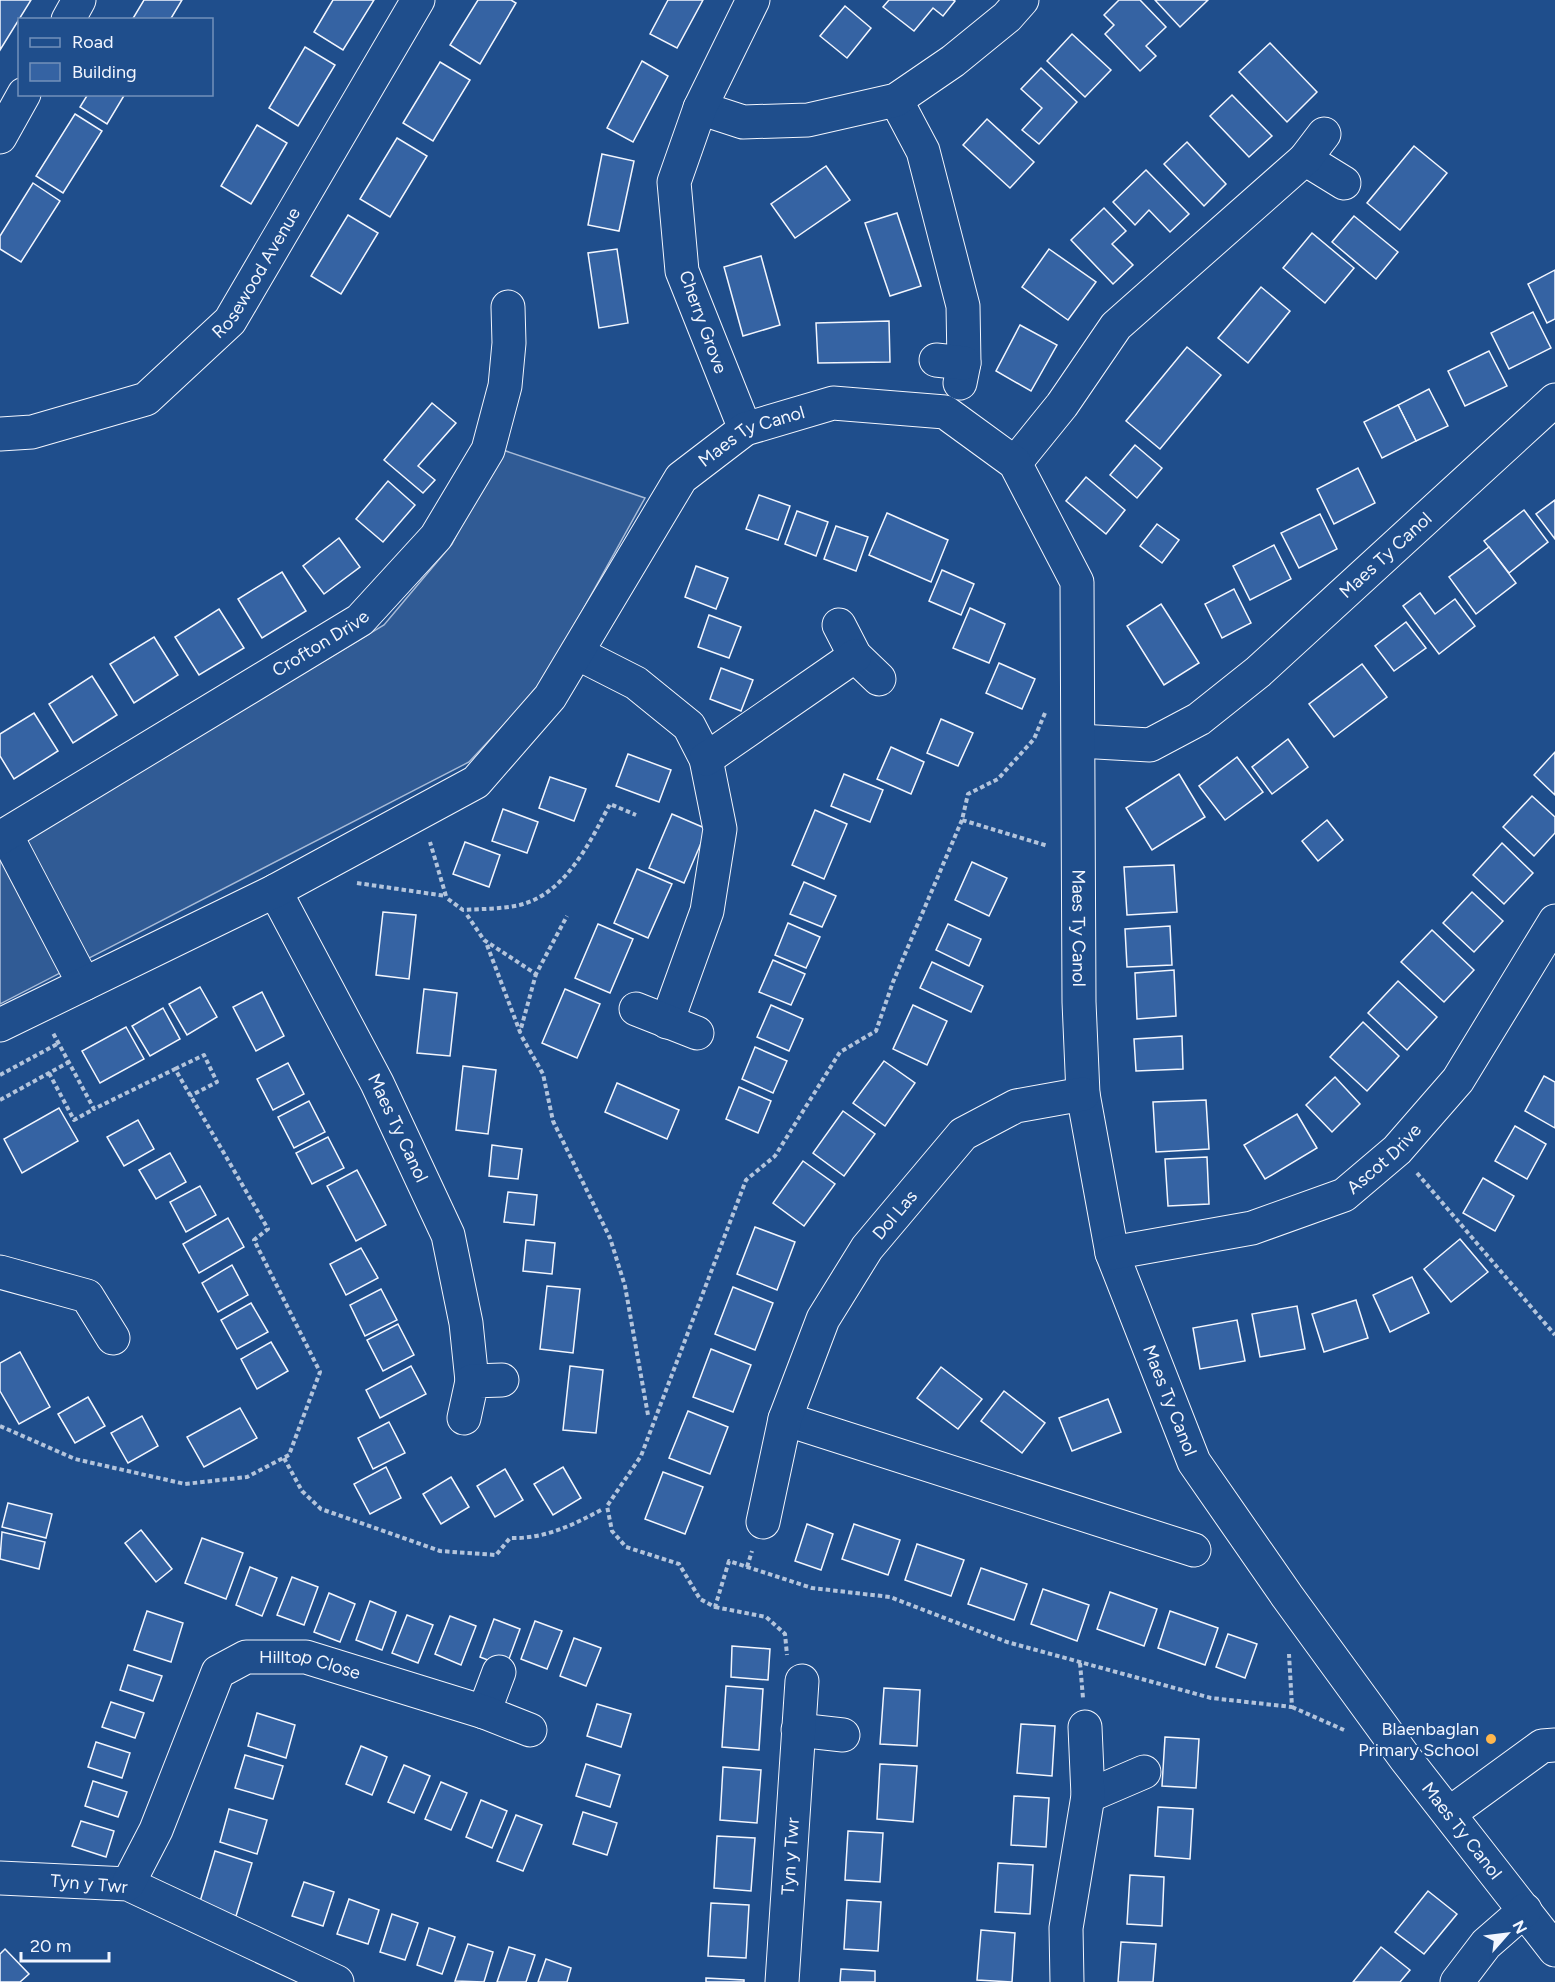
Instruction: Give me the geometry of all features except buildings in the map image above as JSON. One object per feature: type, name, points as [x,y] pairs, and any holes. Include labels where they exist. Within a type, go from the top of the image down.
[{"type":"street","points":[[69,18],[79,0]]},
{"type":"street","name":"Rosewood Avenue","points":[[0,434],[32,432],[146,399],[230,321],[418,0]]},
{"type":"street","name":"Cherry Grove","points":[[745,429],[682,270],[674,182],[700,108],[753,0]]},
{"type":"street","points":[[700,108],[743,122],[808,120],[896,100],[953,61],[1007,17],[1022,0]]},
{"type":"street","points":[[0,137],[23,96]]},
{"type":"street","points":[[896,100],[923,151],[963,306],[953,369]]},
{"type":"street","points":[[1015,463],[1062,405],[1116,326],[1305,159],[1324,134]]},
{"type":"street","points":[[1305,159],[1344,183]]},
{"type":"street","name":"Crofton Drive","points":[[84,984],[3,837],[360,620],[436,537],[488,450],[505,386],[496,344],[508,307]]},
{"type":"street","name":"Maes Ty Canol","points":[[1079,741],[1150,745],[1199,719],[1258,672],[1555,400]]},
{"type":"street","name":"Maes Ty Canol","points":[[0,1025],[275,891],[476,782],[550,697],[681,478],[745,429],[833,403],[945,412],[1015,463],[1077,582],[1079,1002],[1083,1094],[1112,1252],[1194,1462],[1287,1596],[1405,1758],[1450,1812],[1555,1950]]},
{"type":"street","points":[[839,625],[855,656],[879,679]]},
{"type":"street","points":[[577,653],[636,683],[689,726],[706,759],[720,830],[707,911],[682,1028],[636,1009]]},
{"type":"street","points":[[706,759],[855,656]]},
{"type":"street","name":"Maes Ty Canol","points":[[275,891],[377,1083],[448,1234],[466,1323],[487,1381],[464,1418]]},
{"type":"street","name":"Ascot Drive","points":[[1112,1252],[1262,1225],[1344,1195],[1397,1150],[1458,1080],[1555,921]]},
{"type":"street","name":"Dol Las","points":[[763,1522],[785,1419],[824,1319],[867,1248],[963,1134],[1016,1106],[1083,1094]]},
{"type":"street","points":[[0,1272],[87,1296],[113,1338]]},
{"type":"street","points":[[785,1419],[1194,1550]]},
{"type":"street","name":"Hilltop Close","points":[[128,1884],[156,1830],[218,1672],[246,1657],[306,1657],[484,1712],[530,1730]]},
{"type":"street","points":[[484,1712],[499,1672]]},
{"type":"street","name":"Tyn y Twr","points":[[782,1982],[802,1681]]},
{"type":"street","points":[[1067,1982],[1066,1928],[1088,1796],[1085,1727]]},
{"type":"street","points":[[798,1730],[843,1735]]},
{"type":"street","points":[[1450,1812],[1542,1746],[1555,1745]]},
{"type":"street","points":[[1088,1796],[1144,1772]]},
{"type":"street","name":"Tyn y Twr","points":[[0,1878],[128,1884],[337,1982]]},
{"type":"street","points":[[1457,1982],[1486,1944],[1525,1910]]},
{"type":"path","points":[[802,1681],[789,1665],[785,1634],[766,1617],[715,1607],[700,1599],[679,1564],[626,1546],[612,1531],[607,1506],[641,1456],[746,1180],[775,1156],[840,1052],[876,1031],[893,982],[962,820],[968,794],[998,779],[1013,764],[1034,740],[1047,707]]},
{"type":"path","points":[[448,899],[463,910],[517,906],[557,887],[591,842],[610,804],[636,815]]},
{"type":"path","points":[[962,820],[1079,856]]},
{"type":"path","points":[[353,882],[446,896],[428,834]]},
{"type":"path","points":[[467,915],[484,940],[536,974]]},
{"type":"path","points":[[487,945],[520,1032],[536,974],[567,916]]},
{"type":"path","points":[[49,1024],[94,1109]]},
{"type":"path","points":[[522,1037],[543,1074],[553,1121],[610,1238],[625,1286],[648,1415]]},
{"type":"path","points":[[0,1075],[59,1043]]},
{"type":"path","points":[[49,1073],[74,1120],[204,1054],[217,1082],[190,1096]]},
{"type":"path","points":[[0,1100],[69,1062]]},
{"type":"path","points":[[0,1426],[75,1460],[184,1485],[247,1478],[289,1455],[320,1371],[254,1240],[268,1229],[175,1069]]},
{"type":"path","points":[[1397,1150],[1555,1335]]},
{"type":"path","points":[[284,1458],[302,1491],[321,1509],[440,1551],[496,1555],[510,1538],[526,1539],[564,1530],[601,1510]]},
{"type":"path","points":[[715,1607],[729,1562],[812,1588],[890,1597],[1007,1642],[1210,1698],[1292,1707],[1289,1652]]},
{"type":"shaded area","points":[[500,449],[645,498],[541,685],[469,762],[0,1004],[0,856],[384,625],[452,544]]},
{"type":"place","name":"Blaenbaglan Primary School","points":[[1491,1739]]}]
